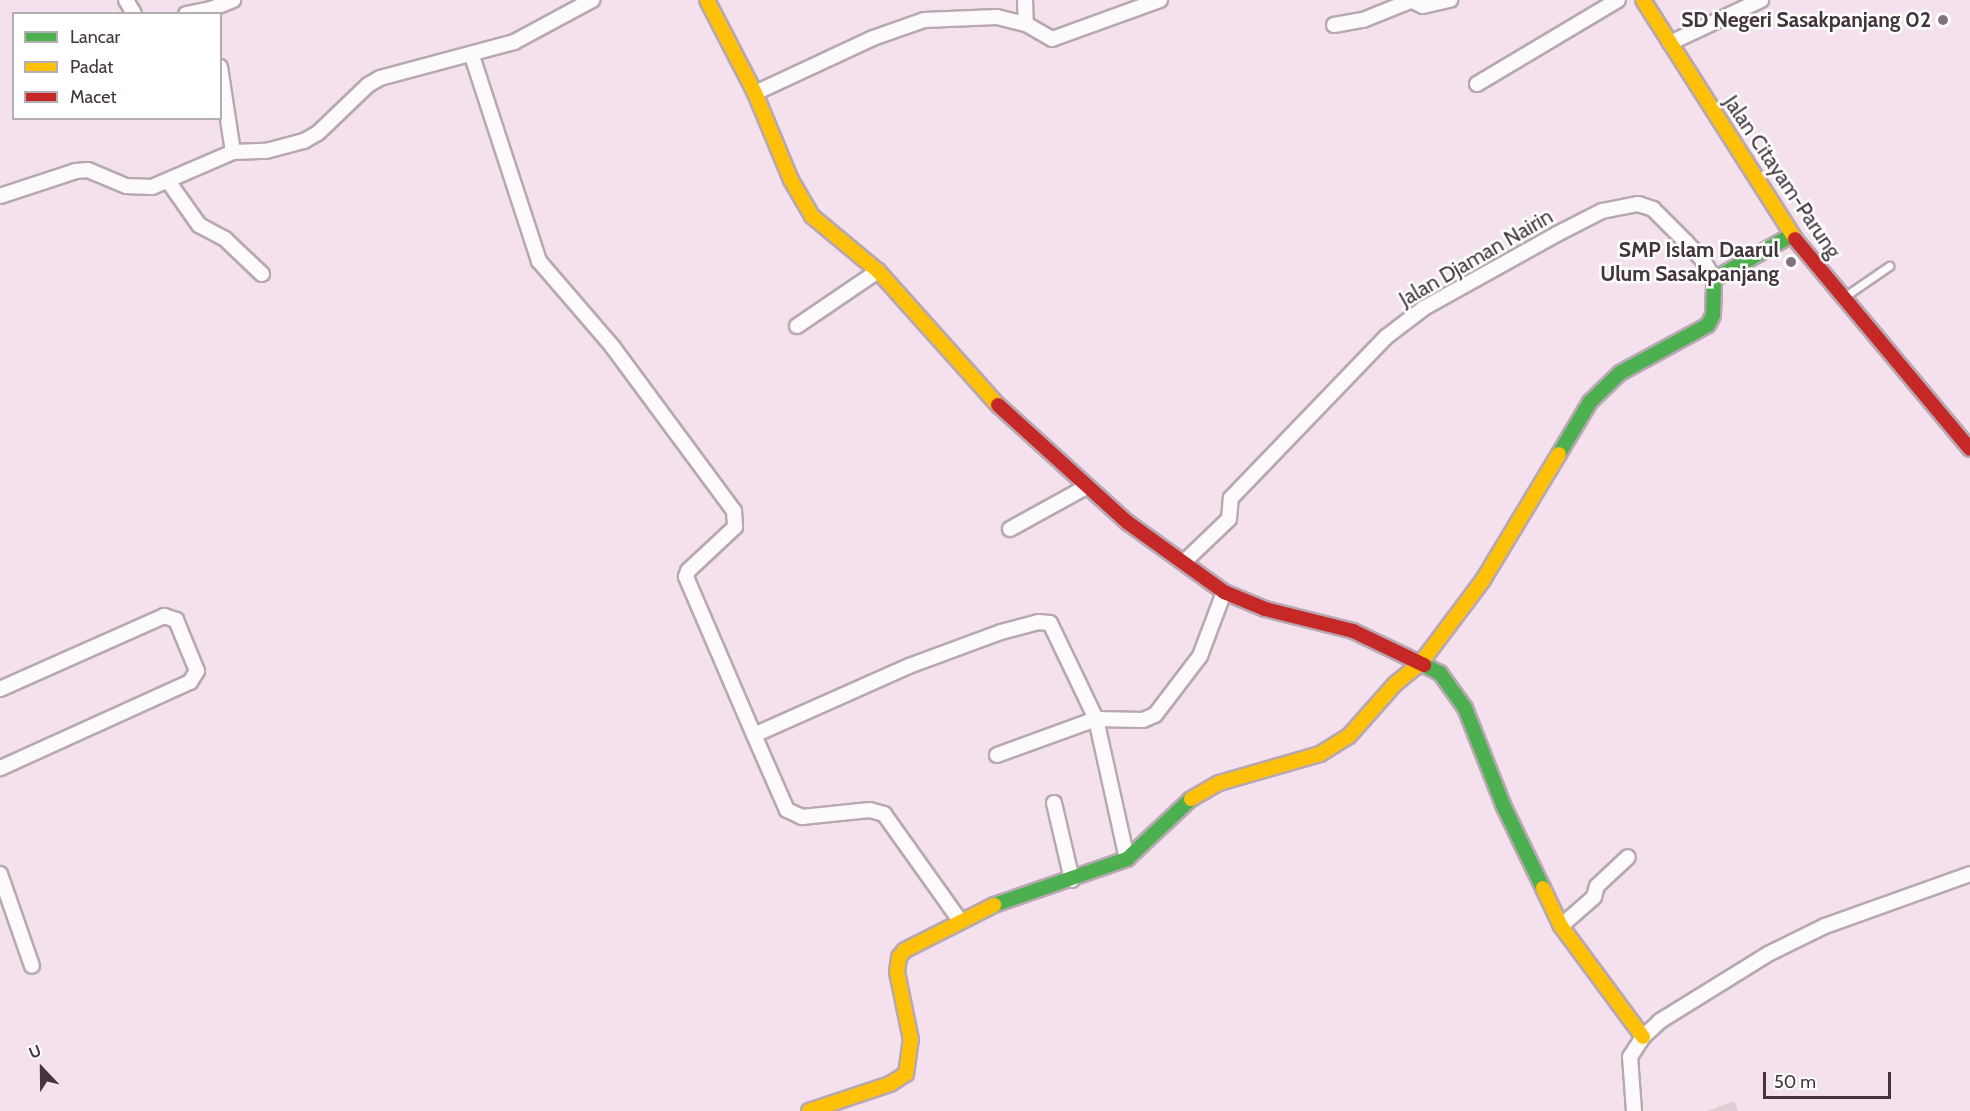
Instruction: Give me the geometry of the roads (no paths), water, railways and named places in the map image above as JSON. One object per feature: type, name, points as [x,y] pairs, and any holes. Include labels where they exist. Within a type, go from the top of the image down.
[{"type":"street","points":[[211,11],[233,0]]},
{"type":"street","points":[[0,196],[76,171],[88,170],[138,188],[168,181],[233,152],[266,151],[304,141],[318,133],[380,78],[430,62],[472,56],[537,32],[592,0]]},
{"type":"street","points":[[707,0],[754,93],[791,180],[812,216],[878,271],[978,386],[1086,487],[1127,522],[1224,592],[1265,609],[1353,631],[1440,672],[1465,708],[1504,807],[1561,926],[1642,1036]]},
{"type":"street","points":[[1025,0],[1026,24]]},
{"type":"street","points":[[754,93],[924,20],[997,17],[1026,24],[1052,39],[1160,0]]},
{"type":"street","points":[[1334,25],[1363,20],[1410,0],[1432,6],[1450,0]]},
{"type":"street","points":[[1477,84],[1618,0]]},
{"type":"street","name":"Jalan Citayam-Parung","points":[[1643,0],[1792,236],[1970,449]]},
{"type":"street","points":[[1670,43],[1761,0]]},
{"type":"street","points":[[472,56],[539,261],[612,346],[734,511],[735,527],[694,565],[686,577],[787,810],[802,817],[870,810],[884,814],[959,919]]},
{"type":"street","points":[[222,80],[233,152]]},
{"type":"street","points":[[168,181],[199,225],[225,239],[262,274]]},
{"type":"street","name":"Jalan Djaman Nairin","points":[[1184,562],[1229,519],[1231,498],[1386,337],[1424,308],[1557,234],[1602,211],[1638,204],[1653,209],[1703,260],[1714,279]]},
{"type":"street","points":[[809,1111],[890,1084],[906,1074],[911,1040],[897,972],[899,957],[959,919],[1127,859],[1188,801],[1203,790],[1239,776],[1320,754],[1335,746],[1370,714],[1395,684],[1420,664],[1498,558],[1590,402],[1620,373],[1708,325],[1713,315],[1714,279],[1792,236]]},
{"type":"street","points":[[797,326],[878,271]]},
{"type":"street","points":[[1010,529],[1086,487]]},
{"type":"street","points":[[997,754],[1096,719],[1143,720],[1155,715],[1200,656],[1224,592]]},
{"type":"street","points":[[0,688],[164,616],[176,620],[197,671],[190,682],[0,768]]},
{"type":"street","points":[[754,735],[899,670],[1038,622],[1050,622],[1056,629],[1096,719],[1127,859]]},
{"type":"street","points":[[1054,803],[1072,880]]},
{"type":"street","points":[[1561,926],[1594,897],[1597,886],[1628,857]]},
{"type":"street","points":[[0,874],[5,906],[32,966]]},
{"type":"street","points":[[1634,1111],[1628,1066],[1642,1036],[1660,1021],[1768,954],[1825,926],[1970,874]]},
{"type":"lane","points":[[1842,298],[1889,266]]},
{"type":"place","name":"SD Negeri Sasakpanjang 02","points":[[1943,20]]},
{"type":"place","name":"SMP Islam Daarul Ulum Sasakpanjang","points":[[1791,262]]}]
